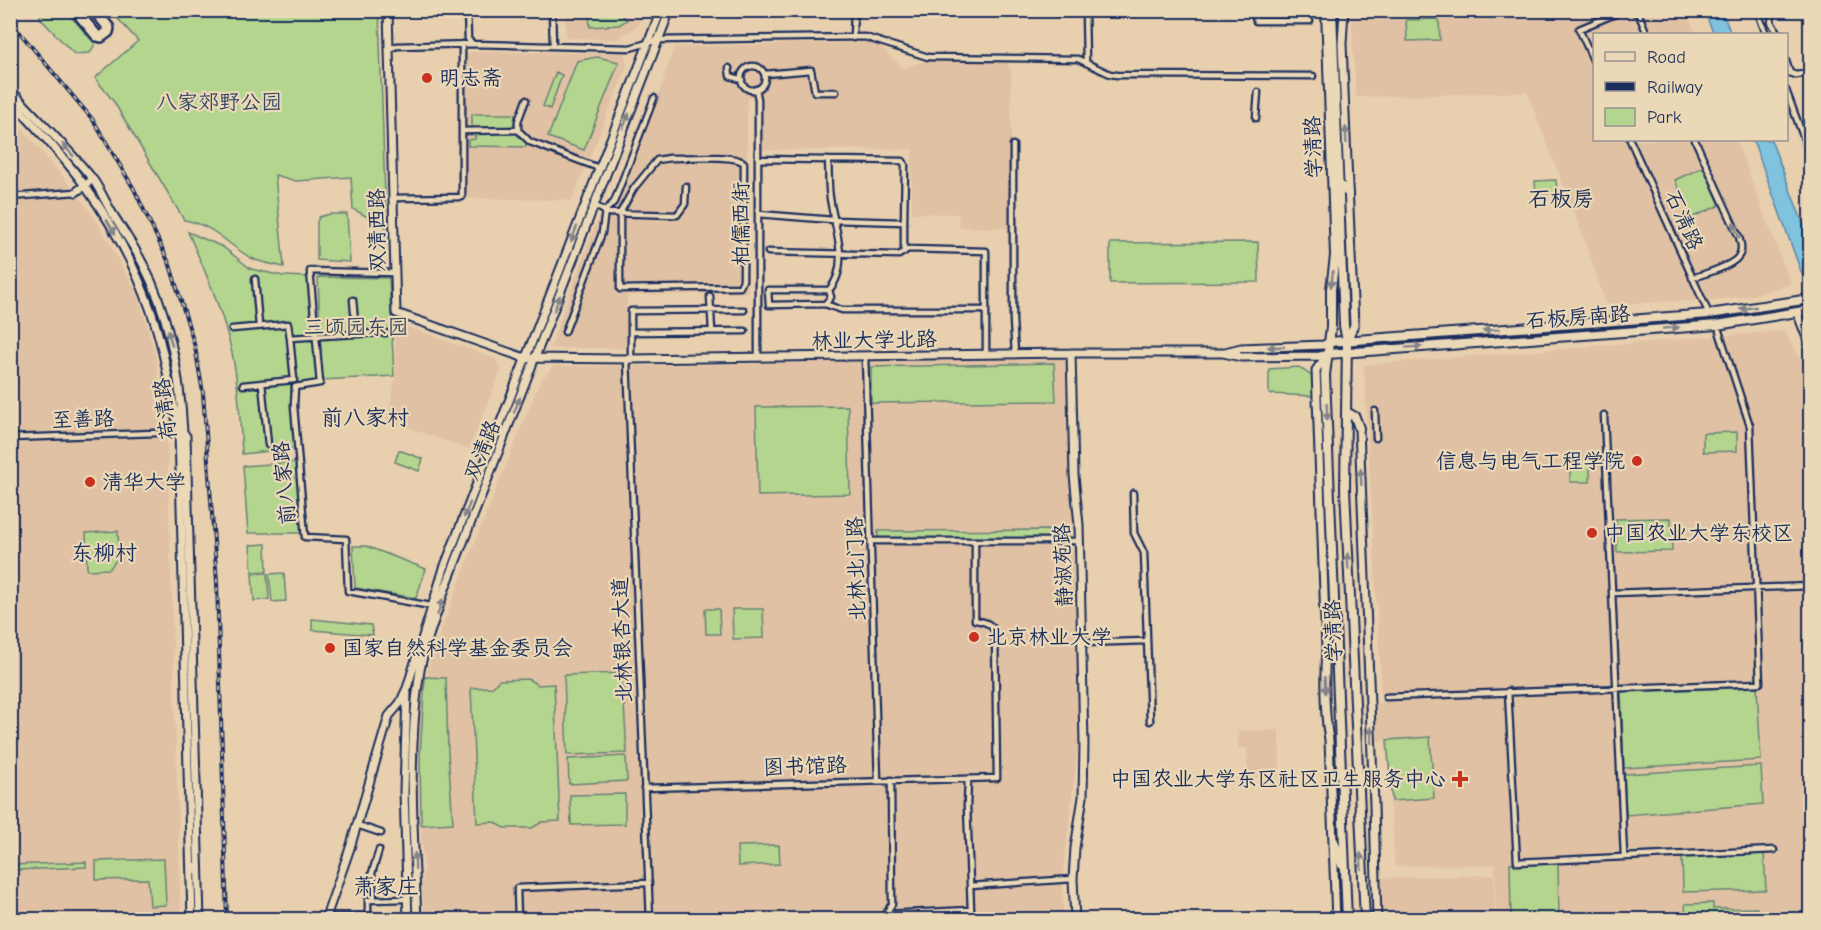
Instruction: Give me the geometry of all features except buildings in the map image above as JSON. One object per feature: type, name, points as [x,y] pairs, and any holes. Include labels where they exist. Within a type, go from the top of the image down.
[{"type":"highway","points":[[75,10],[97,36],[105,35],[109,28],[94,10]]},
{"type":"main road","name":"双清西路","points":[[388,10],[396,313],[525,358]]},
{"type":"main road","name":"双清路","points":[[325,918],[357,825],[389,717],[400,703],[407,687],[431,606],[661,10]]},
{"type":"main road","name":"双清路","points":[[417,920],[411,768],[419,674],[445,589],[670,10]]},
{"type":"main road","name":"学清路","points":[[1326,10],[1335,256],[1325,375],[1347,920]]},
{"type":"main road","name":"学清路","points":[[1332,10],[1344,326],[1347,341],[1348,413],[1345,488],[1365,920]]},
{"type":"main road","name":"学清路","points":[[1344,10],[1342,44],[1354,325],[1347,341]]},
{"type":"main road","name":"荷清路","points":[[10,89],[93,179],[143,264],[160,305],[175,355],[186,448],[200,920]]},
{"type":"main road","name":"荷清路","points":[[10,99],[85,185],[130,261],[151,311],[166,365],[179,432],[192,920]]},
{"type":"main road","points":[[76,192],[93,179]]},
{"type":"main road","points":[[1340,185],[1348,194]]},
{"type":"main road","name":"石板房南路","points":[[1329,342],[1709,314],[1808,299]]},
{"type":"main road","name":"石板房南路","points":[[1328,354],[1717,325],[1810,310]]},
{"type":"main road","points":[[1797,312],[1810,345]]},
{"type":"main road","name":"林业大学北路","points":[[1223,353],[1241,348],[1324,345],[1329,342]]},
{"type":"main road","name":"林业大学北路","points":[[525,358],[758,358],[1071,353],[1223,353],[1241,357],[1328,354]]},
{"type":"main road","name":"静淑苑路","points":[[1071,353],[1082,644],[1083,797],[1075,848],[1073,879],[1075,920]]},
{"type":"main road","name":"学清路","points":[[1328,354],[1316,370],[1324,671],[1334,841],[1336,920]]},
{"type":"main road","points":[[1348,413],[1355,417],[1359,428]]},
{"type":"main road","name":"学清路","points":[[1359,428],[1377,920]]},
{"type":"main road","points":[[1324,606],[1334,623]]},
{"type":"main road","name":"双清路","points":[[407,687],[404,771],[408,920]]},
{"type":"main road","points":[[1334,841],[1344,869]]},
{"type":"street","points":[[467,10],[468,39],[473,44]]},
{"type":"street","points":[[552,10],[553,46]]},
{"type":"street","points":[[853,38],[854,10]]},
{"type":"street","points":[[1085,10],[1086,63]]},
{"type":"street","points":[[1253,10],[1256,21],[1310,21]]},
{"type":"street","points":[[1593,60],[1579,29],[1620,12],[1631,10],[1639,15],[1647,33]]},
{"type":"street","points":[[1757,10],[1766,33]]},
{"type":"street","points":[[1773,10],[1771,22],[1777,33]]},
{"type":"street","points":[[389,49],[397,46],[462,44],[630,48],[658,40],[865,37],[928,57],[1078,59],[1117,75],[1313,76]]},
{"type":"street","points":[[393,198],[462,197],[462,44]]},
{"type":"street","points":[[741,80],[745,69],[752,66],[760,68],[765,74]]},
{"type":"street","points":[[1788,67],[1790,73],[1796,75],[1810,73]]},
{"type":"street","points":[[729,68],[730,76],[741,80],[748,88],[756,89],[763,85],[765,74]]},
{"type":"street","points":[[765,74],[811,70],[815,92],[836,92]]},
{"type":"street","name":"柏儒西街","points":[[756,89],[758,99],[758,358]]},
{"type":"street","points":[[1256,118],[1258,92]]},
{"type":"street","points":[[1788,95],[1810,155]]},
{"type":"street","points":[[565,332],[602,233],[606,212],[614,202],[654,98]]},
{"type":"street","points":[[526,100],[518,121],[518,130],[530,142],[599,168]]},
{"type":"street","points":[[462,131],[518,130]]},
{"type":"street","name":"石清路","points":[[1630,141],[1709,314]]},
{"type":"street","points":[[1692,278],[1726,265],[1738,257],[1742,247],[1695,141]]},
{"type":"street","points":[[1013,145],[1015,354]]},
{"type":"street","points":[[670,158],[742,160],[744,164],[743,284],[740,287],[620,289],[620,213],[634,188],[657,160],[670,158]]},
{"type":"street","points":[[758,159],[903,161],[905,165],[904,252]]},
{"type":"street","points":[[828,160],[829,195],[840,253],[836,283],[829,290],[768,290],[769,305],[825,304],[842,310],[986,310]]},
{"type":"street","points":[[586,201],[606,212],[677,215],[685,204],[686,186]]},
{"type":"street","points":[[10,197],[76,192]]},
{"type":"street","points":[[758,214],[833,220],[904,222]]},
{"type":"street","points":[[768,252],[899,255],[908,249],[986,251],[986,354]]},
{"type":"street","points":[[328,382],[320,383],[310,271],[394,273]]},
{"type":"street","points":[[255,279],[259,326]]},
{"type":"street","points":[[825,304],[831,297],[829,290]]},
{"type":"street","points":[[710,296],[712,331]]},
{"type":"street","points":[[353,300],[356,334]]},
{"type":"street","points":[[744,310],[631,311],[631,332],[745,331]]},
{"type":"street","points":[[232,329],[288,324],[294,380],[243,385]]},
{"type":"street","points":[[1386,697],[1760,683],[1750,426],[1719,331]]},
{"type":"street","name":"北林银杏大道","points":[[631,332],[629,359],[650,920]]},
{"type":"street","points":[[290,338],[386,333]]},
{"type":"street","name":"北林北门路","points":[[865,356],[878,780]]},
{"type":"street","points":[[262,383],[268,445]]},
{"type":"street","name":"前八家路","points":[[320,383],[295,387],[294,406],[305,537],[346,539],[348,591],[431,606]]},
{"type":"street","points":[[1375,411],[1376,438]]},
{"type":"street","points":[[1604,416],[1624,856]]},
{"type":"street","name":"至善路","points":[[10,438],[156,433]]},
{"type":"street","points":[[1133,493],[1134,533],[1144,553],[1150,722]]},
{"type":"street","points":[[872,541],[1079,541]]},
{"type":"street","name":"图书馆路","points":[[644,788],[997,778],[995,632],[993,626],[988,622],[975,620],[975,541]]},
{"type":"street","points":[[1612,593],[1810,586]]},
{"type":"street","points":[[1082,644],[1146,641]]},
{"type":"street","points":[[1508,691],[1517,862],[1774,850]]},
{"type":"street","points":[[884,917],[972,910],[967,806],[968,779]]},
{"type":"street","points":[[884,917],[892,904],[891,780]]},
{"type":"street","points":[[357,825],[381,833]]},
{"type":"street","points":[[374,900],[372,873],[379,850]]},
{"type":"street","points":[[970,886],[1073,879]]},
{"type":"street","points":[[518,920],[517,888],[649,883]]},
{"type":"street","points":[[325,918],[368,917],[368,900],[407,899]]},
{"type":"shaded area","points":[[565,11],[644,11],[638,25],[617,39],[566,38]]},
{"type":"shaded area","points":[[1351,11],[1686,11],[1696,33],[1593,33],[1593,141],[1736,141],[1791,284],[1753,295],[1713,300],[1606,304],[1584,238],[1527,92],[1356,97]]},
{"type":"shaded area","points":[[875,42],[903,68],[926,61],[1007,61],[1011,72],[1011,228],[959,227],[958,214],[912,213],[912,149],[761,150],[760,94],[747,99],[748,293],[627,295],[626,348],[550,348],[598,218],[609,218],[614,213],[657,100],[674,47]]},
{"type":"shaded area","points":[[463,52],[624,53],[627,66],[572,200],[465,198],[462,131]]},
{"type":"shaded area","name":"清华大学","points":[[10,115],[76,192],[96,220],[137,293],[155,353],[167,439],[181,919],[11,919]]},
{"type":"shaded area","points":[[394,322],[496,359],[501,370],[469,449],[387,420],[396,374]]},
{"type":"shaded area","name":"中国农业大学东校区","points":[[1783,331],[1810,374],[1810,919],[1496,919],[1495,865],[1395,866],[1386,740],[1377,741],[1375,704],[1382,703],[1364,365]]},
{"type":"shaded area","name":"北京林业大学","points":[[1071,353],[1081,722],[1062,879],[1063,919],[424,920],[422,880],[424,869],[416,754],[421,695],[434,649],[478,534],[541,379],[553,366],[863,361]]},
{"type":"shaded area","points":[[1279,730],[1280,776],[1248,777],[1247,748],[1238,748],[1238,731]]},
{"type":"shaded area","points":[[1494,875],[1495,919],[1382,919],[1381,878]]},
{"type":"green space","points":[[46,11],[66,11],[95,44],[90,53],[74,54],[39,17]]},
{"type":"green space","name":"八家郊野公园","points":[[111,11],[379,11],[386,227],[353,209],[351,177],[296,181],[275,175],[284,267],[251,258],[204,226],[184,220],[114,102],[95,78],[138,41]]},
{"type":"green space","points":[[619,13],[627,20],[619,25],[590,27],[589,14]]},
{"type":"green space","points":[[1439,19],[1440,40],[1407,41],[1406,20]]},
{"type":"green space","points":[[597,57],[619,62],[584,150],[548,137],[577,61]]},
{"type":"green space","points":[[556,72],[562,75],[550,109],[543,106]]},
{"type":"green space","points":[[472,114],[515,114],[514,124],[508,129],[472,129]]},
{"type":"green space","points":[[475,133],[517,133],[526,141],[526,147],[468,146],[468,140],[475,139]]},
{"type":"green space","points":[[1703,167],[1720,205],[1691,218],[1675,180]]},
{"type":"green space","points":[[1556,180],[1557,193],[1536,194],[1535,181]]},
{"type":"green space","points":[[100,205],[135,256],[154,297],[170,350],[178,405],[176,407],[152,312]]},
{"type":"green space","points":[[330,214],[347,214],[350,262],[317,260],[317,222],[319,217]]},
{"type":"green space","points":[[188,232],[223,247],[251,269],[283,276],[308,277],[318,382],[291,386],[296,448],[242,454],[239,403],[232,353],[213,291]]},
{"type":"green space","points":[[1258,242],[1259,282],[1110,283],[1110,243]]},
{"type":"green space","name":"三顷园东园","points":[[318,277],[389,278],[394,376],[322,380]]},
{"type":"green space","points":[[1054,363],[1056,401],[871,403],[871,367]]},
{"type":"green space","points":[[1299,367],[1314,378],[1315,396],[1269,394],[1269,369]]},
{"type":"green space","points":[[848,406],[850,494],[758,496],[756,407]]},
{"type":"green space","points":[[1737,432],[1737,451],[1703,452],[1703,433]]},
{"type":"green space","points":[[399,450],[423,459],[419,471],[395,462]]},
{"type":"green space","points":[[1570,460],[1590,460],[1590,482],[1570,482]]},
{"type":"green space","points":[[297,462],[302,533],[248,533],[243,466]]},
{"type":"green space","points":[[1671,518],[1672,551],[1617,552],[1616,519]]},
{"type":"green space","points":[[1048,530],[1049,540],[878,539],[878,531]]},
{"type":"green space","points":[[118,531],[119,557],[109,569],[87,570],[86,533]]},
{"type":"green space","points":[[266,544],[267,571],[252,572],[250,545]]},
{"type":"green space","points":[[353,546],[366,546],[426,569],[416,598],[355,588]]},
{"type":"green space","points":[[267,573],[269,599],[254,601],[252,574]]},
{"type":"green space","points":[[284,573],[286,601],[272,602],[269,574]]},
{"type":"green space","points":[[705,609],[719,609],[720,634],[706,634]]},
{"type":"green space","points":[[732,609],[763,609],[764,638],[733,639]]},
{"type":"green space","points":[[312,619],[371,625],[373,635],[312,630]]},
{"type":"green space","points":[[622,673],[627,753],[567,755],[564,675]]},
{"type":"green space","points":[[425,677],[446,678],[453,823],[421,825],[420,754]]},
{"type":"green space","points":[[528,679],[538,685],[554,684],[560,821],[542,822],[532,828],[505,828],[494,822],[477,823],[471,688],[493,687],[499,680]]},
{"type":"green space","points":[[1757,687],[1761,760],[1624,768],[1621,692]]},
{"type":"green space","points":[[1430,737],[1434,798],[1392,801],[1387,740]]},
{"type":"green space","points":[[626,756],[627,781],[569,784],[568,759]]},
{"type":"green space","points":[[1761,766],[1763,804],[1626,815],[1624,774]]},
{"type":"green space","points":[[625,794],[625,824],[571,825],[570,795]]},
{"type":"green space","points":[[779,845],[780,864],[738,866],[737,846]]},
{"type":"green space","points":[[1764,854],[1766,890],[1683,892],[1682,857]]},
{"type":"green space","points":[[164,859],[166,905],[150,906],[148,879],[96,880],[96,861]]},
{"type":"green space","points":[[86,862],[86,867],[16,870],[16,881],[11,881],[11,865]]},
{"type":"green space","points":[[1558,862],[1559,919],[1511,919],[1510,863]]},
{"type":"green space","points":[[1713,903],[1713,909],[1757,908],[1757,919],[1686,919],[1685,904]]},
{"type":"water","points":[[1704,11],[1722,11],[1731,33],[1714,33]]},
{"type":"water","points":[[1753,141],[1771,141],[1810,242],[1810,296]]},
{"type":"railway","points":[[10,21],[93,120],[134,189],[170,265],[195,347],[203,393],[217,582],[227,920]]},
{"type":"place","name":"明志斋","points":[[427,78]]},
{"type":"place","name":"信息与电气工程学院","points":[[1637,461]]},
{"type":"place","name":"清华大学","points":[[90,482]]},
{"type":"place","name":"中国农业大学东校区","points":[[1592,533]]},
{"type":"place","name":"北京林业大学","points":[[974,637]]},
{"type":"place","name":"国家自然科学基金委员会","points":[[330,648]]},
{"type":"place","name":"中国农业大学东区社区卫生服务中心","points":[[1460,779]]},
{"type":"district","name":"石板房","points":[[1561,199]]},
{"type":"district","name":"前八家村","points":[[365,418]]},
{"type":"district","name":"东柳村","points":[[104,553]]},
{"type":"district","name":"萧家庄","points":[[386,887]]}]
